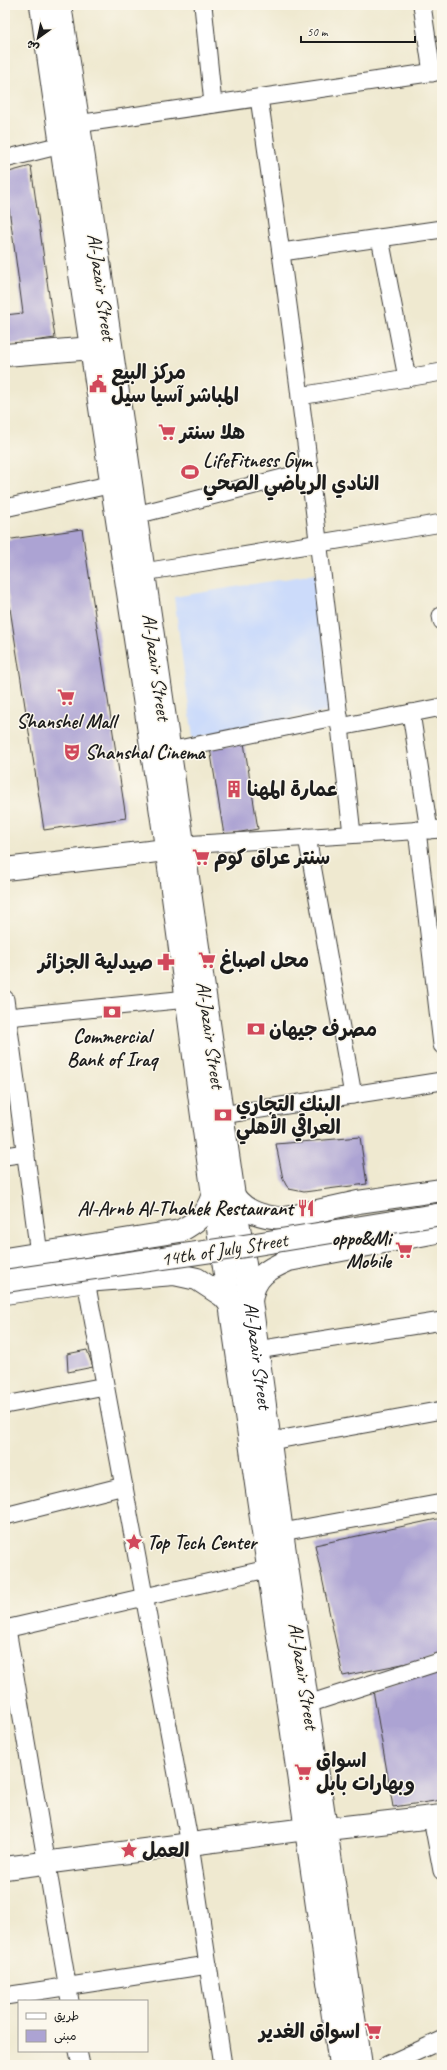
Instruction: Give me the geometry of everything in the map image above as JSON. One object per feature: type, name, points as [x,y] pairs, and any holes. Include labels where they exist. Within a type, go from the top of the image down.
[{"type":"main road","name":"Al-Jazair Street","points":[[41,5],[62,153],[78,199],[136,516],[169,751],[174,847],[187,999],[212,1197],[241,1303],[257,1350],[271,1441],[282,1532],[308,1704],[316,1829],[340,2065]]},
{"type":"main road","name":"Al-Jazair Street","points":[[60,5],[77,124],[84,158],[78,199],[92,348],[112,484],[174,847],[222,1115],[234,1196],[241,1303],[267,1569],[361,2065]]},
{"type":"main road","points":[[62,153],[74,163],[84,158]]},
{"type":"main road","points":[[5,355],[92,348]]},
{"type":"main road","points":[[5,870],[174,847]]},
{"type":"main road","points":[[234,1196],[238,1203],[255,1213],[276,1218],[286,1218],[358,1202],[442,1190]]},
{"type":"main road","points":[[5,1258],[39,1254],[180,1231],[200,1218],[208,1208],[212,1197]]},
{"type":"main road","name":"14th of July Street","points":[[5,1267],[230,1235],[442,1201]]},
{"type":"main road","name":"14th of July Street","points":[[5,1281],[232,1248],[442,1214]]},
{"type":"main road","points":[[286,1218],[276,1224],[271,1237],[273,1243],[283,1253],[299,1257]]},
{"type":"main road","points":[[174,1274],[197,1279],[223,1296],[241,1303],[264,1274],[274,1266],[299,1257],[442,1231]]},
{"type":"main road","points":[[5,1293],[86,1281],[174,1274],[187,1269],[195,1255],[193,1246],[188,1240],[168,1234]]},
{"type":"main road","points":[[5,1868],[316,1829],[437,1817]]},
{"type":"street","points":[[203,5],[214,104]]},
{"type":"street","points":[[77,124],[437,72],[422,5]]},
{"type":"street","points":[[259,98],[282,252],[320,543],[352,834]]},
{"type":"street","points":[[5,159],[62,153]]},
{"type":"street","points":[[282,252],[442,229]]},
{"type":"street","points":[[380,238],[407,378]]},
{"type":"street","points":[[300,396],[442,372]]},
{"type":"street","points":[[136,516],[310,471]]},
{"type":"street","points":[[5,508],[112,484]]},
{"type":"street","points":[[144,572],[442,523]]},
{"type":"street","points":[[169,751],[340,721],[412,713],[442,707]]},
{"type":"street","points":[[412,713],[429,829],[442,1045]]},
{"type":"street","points":[[174,847],[429,829]]},
{"type":"street","points":[[308,837],[352,1095]]},
{"type":"street","points":[[5,999],[39,1254]]},
{"type":"street","points":[[8,1017],[187,999]]},
{"type":"street","points":[[222,1115],[442,1081]]},
{"type":"street","points":[[5,1156],[26,1153]]},
{"type":"street","points":[[86,1281],[190,1845],[223,2065]]},
{"type":"street","points":[[257,1350],[442,1321]]},
{"type":"street","points":[[5,1405],[105,1386]]},
{"type":"street","points":[[271,1441],[442,1410]]},
{"type":"street","points":[[5,1516],[124,1486]]},
{"type":"street","points":[[282,1532],[442,1503]]},
{"type":"street","points":[[68,1994],[6,1629],[267,1569]]},
{"type":"street","points":[[308,1704],[442,1661]]},
{"type":"street","points":[[437,1817],[442,1871]]},
{"type":"street","points":[[5,1996],[68,1994],[208,1965]]},
{"type":"street","points":[[387,2065],[442,2040]]},
{"type":"street","points":[[78,2052],[80,2065]]},
{"type":"shaded area","points":[[315,574],[331,711],[193,738],[174,597]]},
{"type":"building","points":[[31,166],[55,338],[5,345],[5,315],[23,313],[8,201],[5,202],[5,173]]},
{"type":"building","name":"Shanshel Mall","points":[[82,529],[126,818],[44,830],[5,576],[5,540]]},
{"type":"building","name":"عمارة المهنا","points":[[244,743],[258,829],[224,835],[210,748]]},
{"type":"building","points":[[360,1137],[367,1184],[304,1192],[289,1189],[286,1185],[283,1179],[276,1144]]},
{"type":"building","points":[[87,1350],[93,1367],[68,1372],[67,1354]]},
{"type":"building","points":[[442,1518],[442,1656],[343,1676],[315,1545]]},
{"type":"building","points":[[442,1667],[442,1800],[393,1807],[373,1690]]},
{"type":"place","name":"مركز البيع المباشر آسيا سيل","points":[[98,384]]},
{"type":"place","name":"هلا سنتر","points":[[167,432]]},
{"type":"place","name":"LifeFitness Gym النادي الرياضي الصحي","points":[[190,472]]},
{"type":"place","name":"Shanshel Mall","points":[[66,697]]},
{"type":"place","name":"Shanshal Cinema","points":[[72,752]]},
{"type":"place","name":"عمارة المهنا","points":[[234,789]]},
{"type":"place","name":"سنتر عراق كوم","points":[[201,857]]},
{"type":"place","name":"محل اصباغ","points":[[207,960]]},
{"type":"place","name":"صيدلية الجزائر","points":[[166,962]]},
{"type":"place","name":"Commercial Bank of Iraq","points":[[112,1012]]},
{"type":"place","name":"مصرف جيهان","points":[[256,1029]]},
{"type":"place","name":"البنك التجاري العراقي الأهلي","points":[[223,1115]]},
{"type":"place","name":"Al-Arnb Al-Thahek Restaurant","points":[[306,1208]]},
{"type":"place","name":"oppo&Mi Mobile","points":[[404,1250]]},
{"type":"place","name":"Top Tech Center","points":[[134,1542]]},
{"type":"place","name":"اسواق وبهارات بابل","points":[[303,1772]]},
{"type":"place","name":"العمل","points":[[129,1850]]},
{"type":"place","name":"اسواق الغدير","points":[[373,2031]]}]
